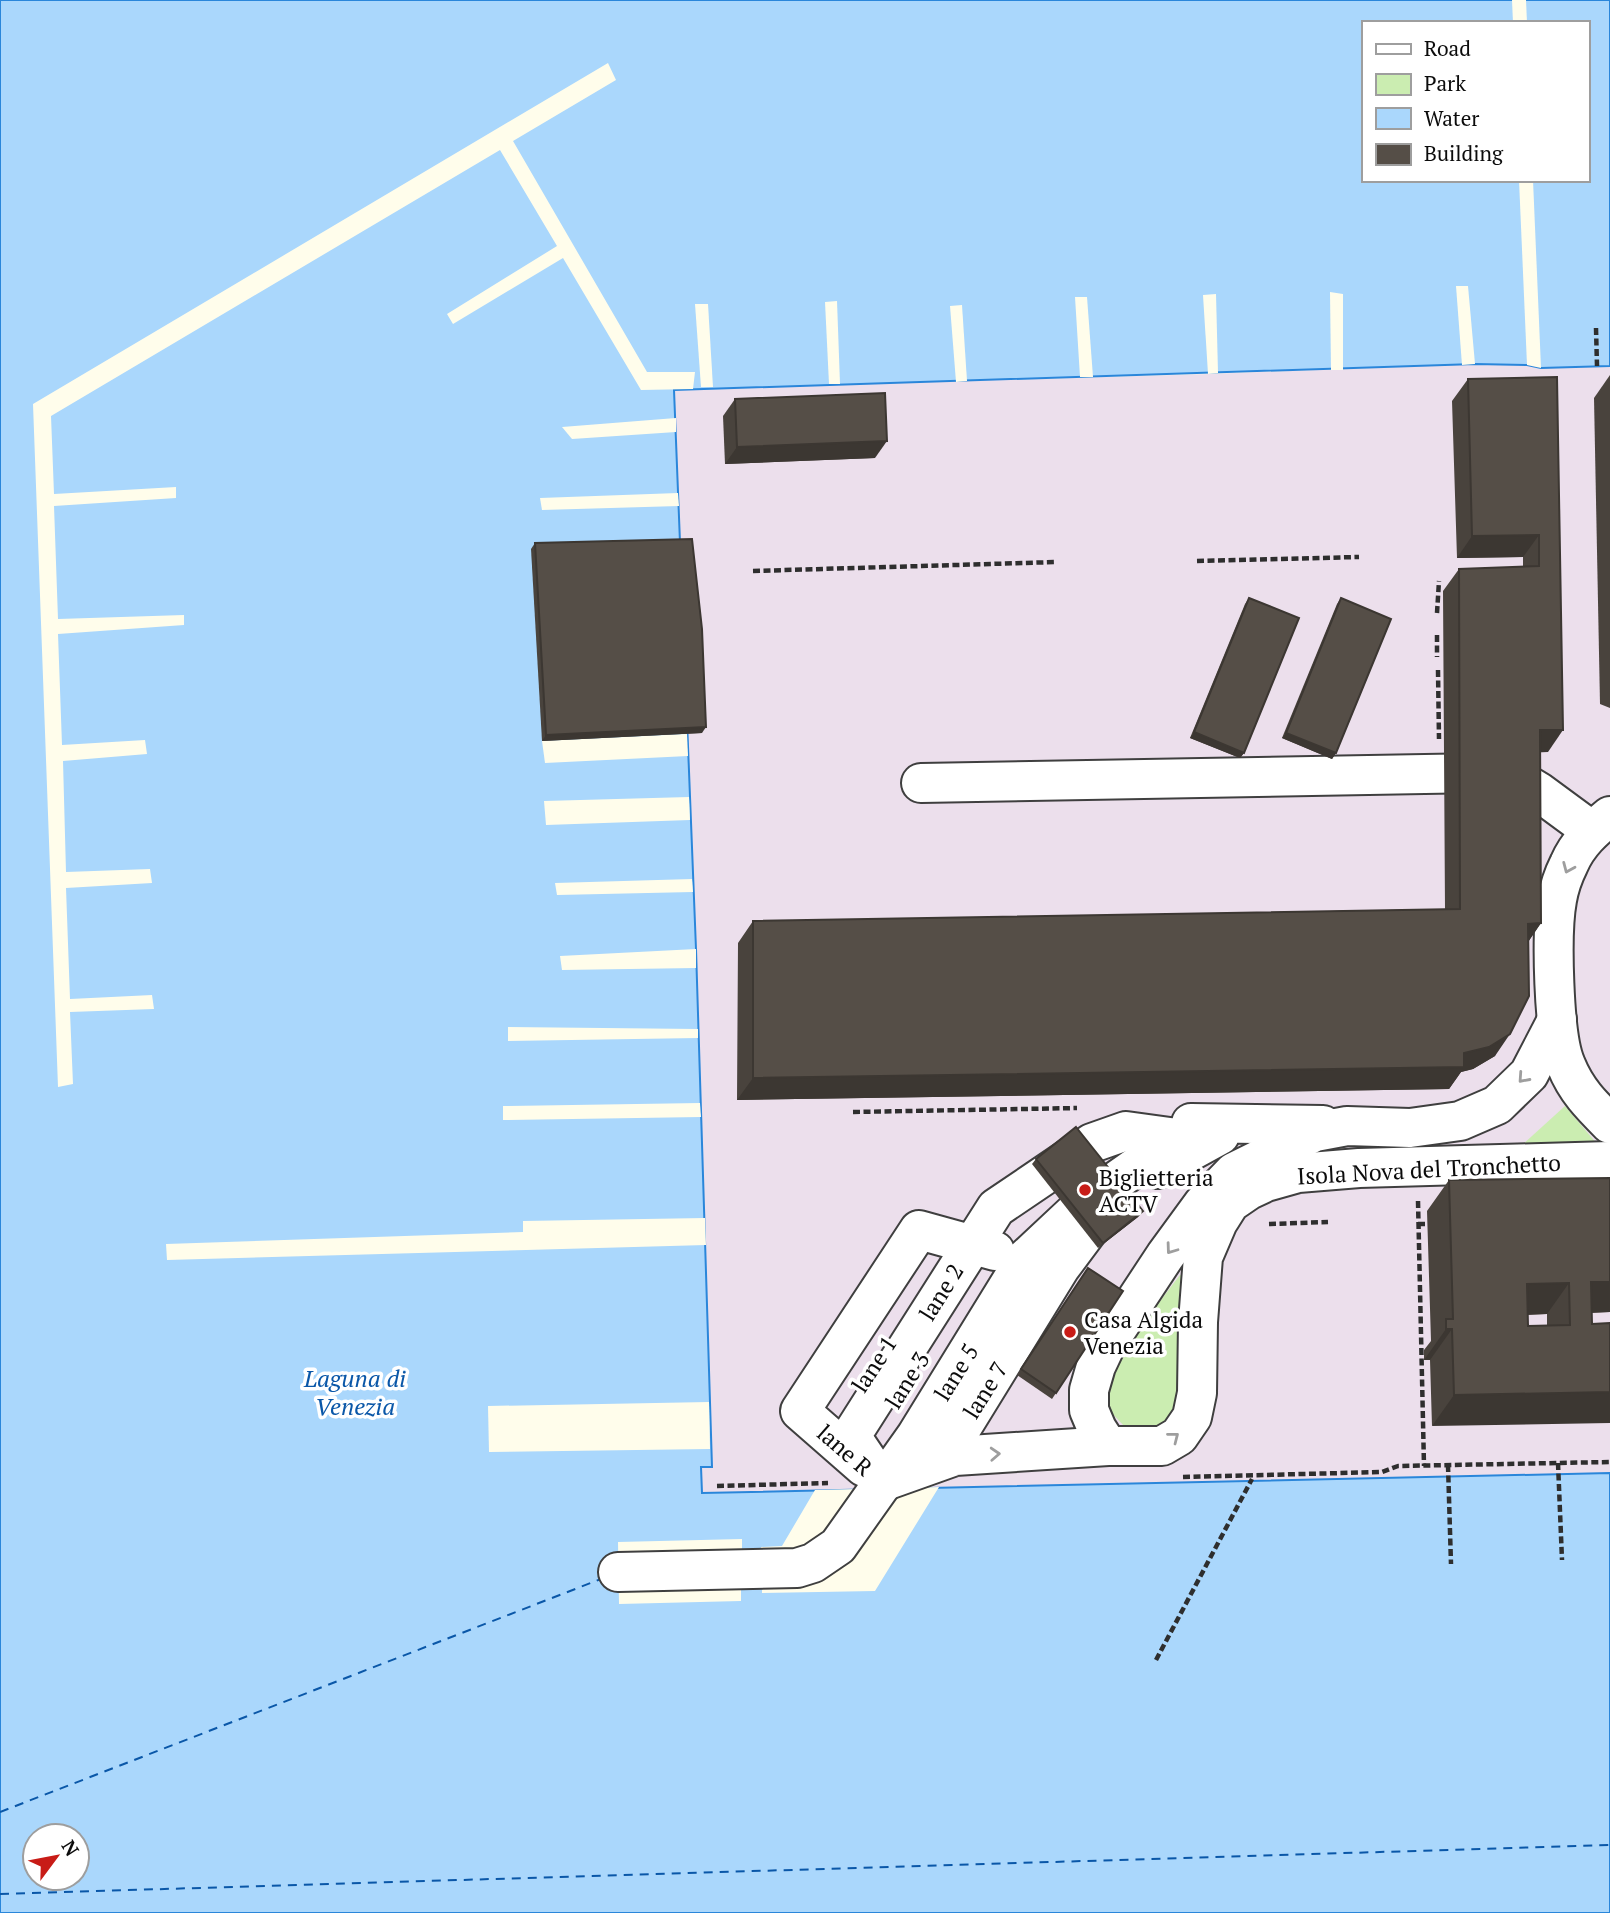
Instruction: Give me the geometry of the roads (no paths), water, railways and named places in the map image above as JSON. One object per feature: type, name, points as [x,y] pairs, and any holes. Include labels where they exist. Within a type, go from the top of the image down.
[{"type":"street","points":[[921,783],[1481,773],[1511,775],[1601,824]]},
{"type":"street","name":"Isola Nova del Tronchetto","points":[[1601,824],[1584,838],[1568,865],[1557,900],[1557,1020],[1564,1063],[1583,1097],[1610,1124]]},
{"type":"street","name":"Isola Nova del Tronchetto","points":[[1557,1020],[1529,1074],[1497,1105],[1460,1121],[1410,1128],[1331,1129],[1234,1172],[1203,1204],[1105,1347],[1089,1390],[1089,1410],[1097,1429],[1108,1446],[1162,1446],[1179,1436],[1192,1417],[1197,1393],[1198,1322],[1203,1257],[1218,1222],[1230,1203],[1249,1190],[1298,1173],[1359,1168],[1610,1161]]},
{"type":"street","points":[[1070,1128],[1142,1123],[1292,1123],[1331,1129]]},
{"type":"street","points":[[618,1572],[797,1568],[813,1563],[838,1546],[882,1482],[894,1435],[990,1249],[996,1208],[1092,1143],[1126,1132],[1177,1138],[1331,1129]]},
{"type":"street","points":[[990,1249],[1098,1217],[1164,1164],[1220,1135]]},
{"type":"street","points":[[990,1249],[1086,1202],[1177,1138]]},
{"type":"street","name":"lane 7","points":[[882,1482],[956,1437],[990,1249]]},
{"type":"street","name":"lane R","points":[[882,1482],[800,1411],[990,1249]]},
{"type":"street","points":[[882,1482],[955,1456],[1108,1446]]},
{"type":"water","name":"Laguna di Venezia","points":[[0,0],[1610,0],[1610,366],[1541,368],[1527,365],[1475,364],[674,390],[696,949],[712,1467],[701,1467],[702,1493],[1610,1473],[1610,1913],[0,1913]]},
{"type":"place","name":"Biglietteria ACTV","points":[[1085,1190]]},
{"type":"place","name":"Casa Algida Venezia","points":[[1070,1332]]}]
